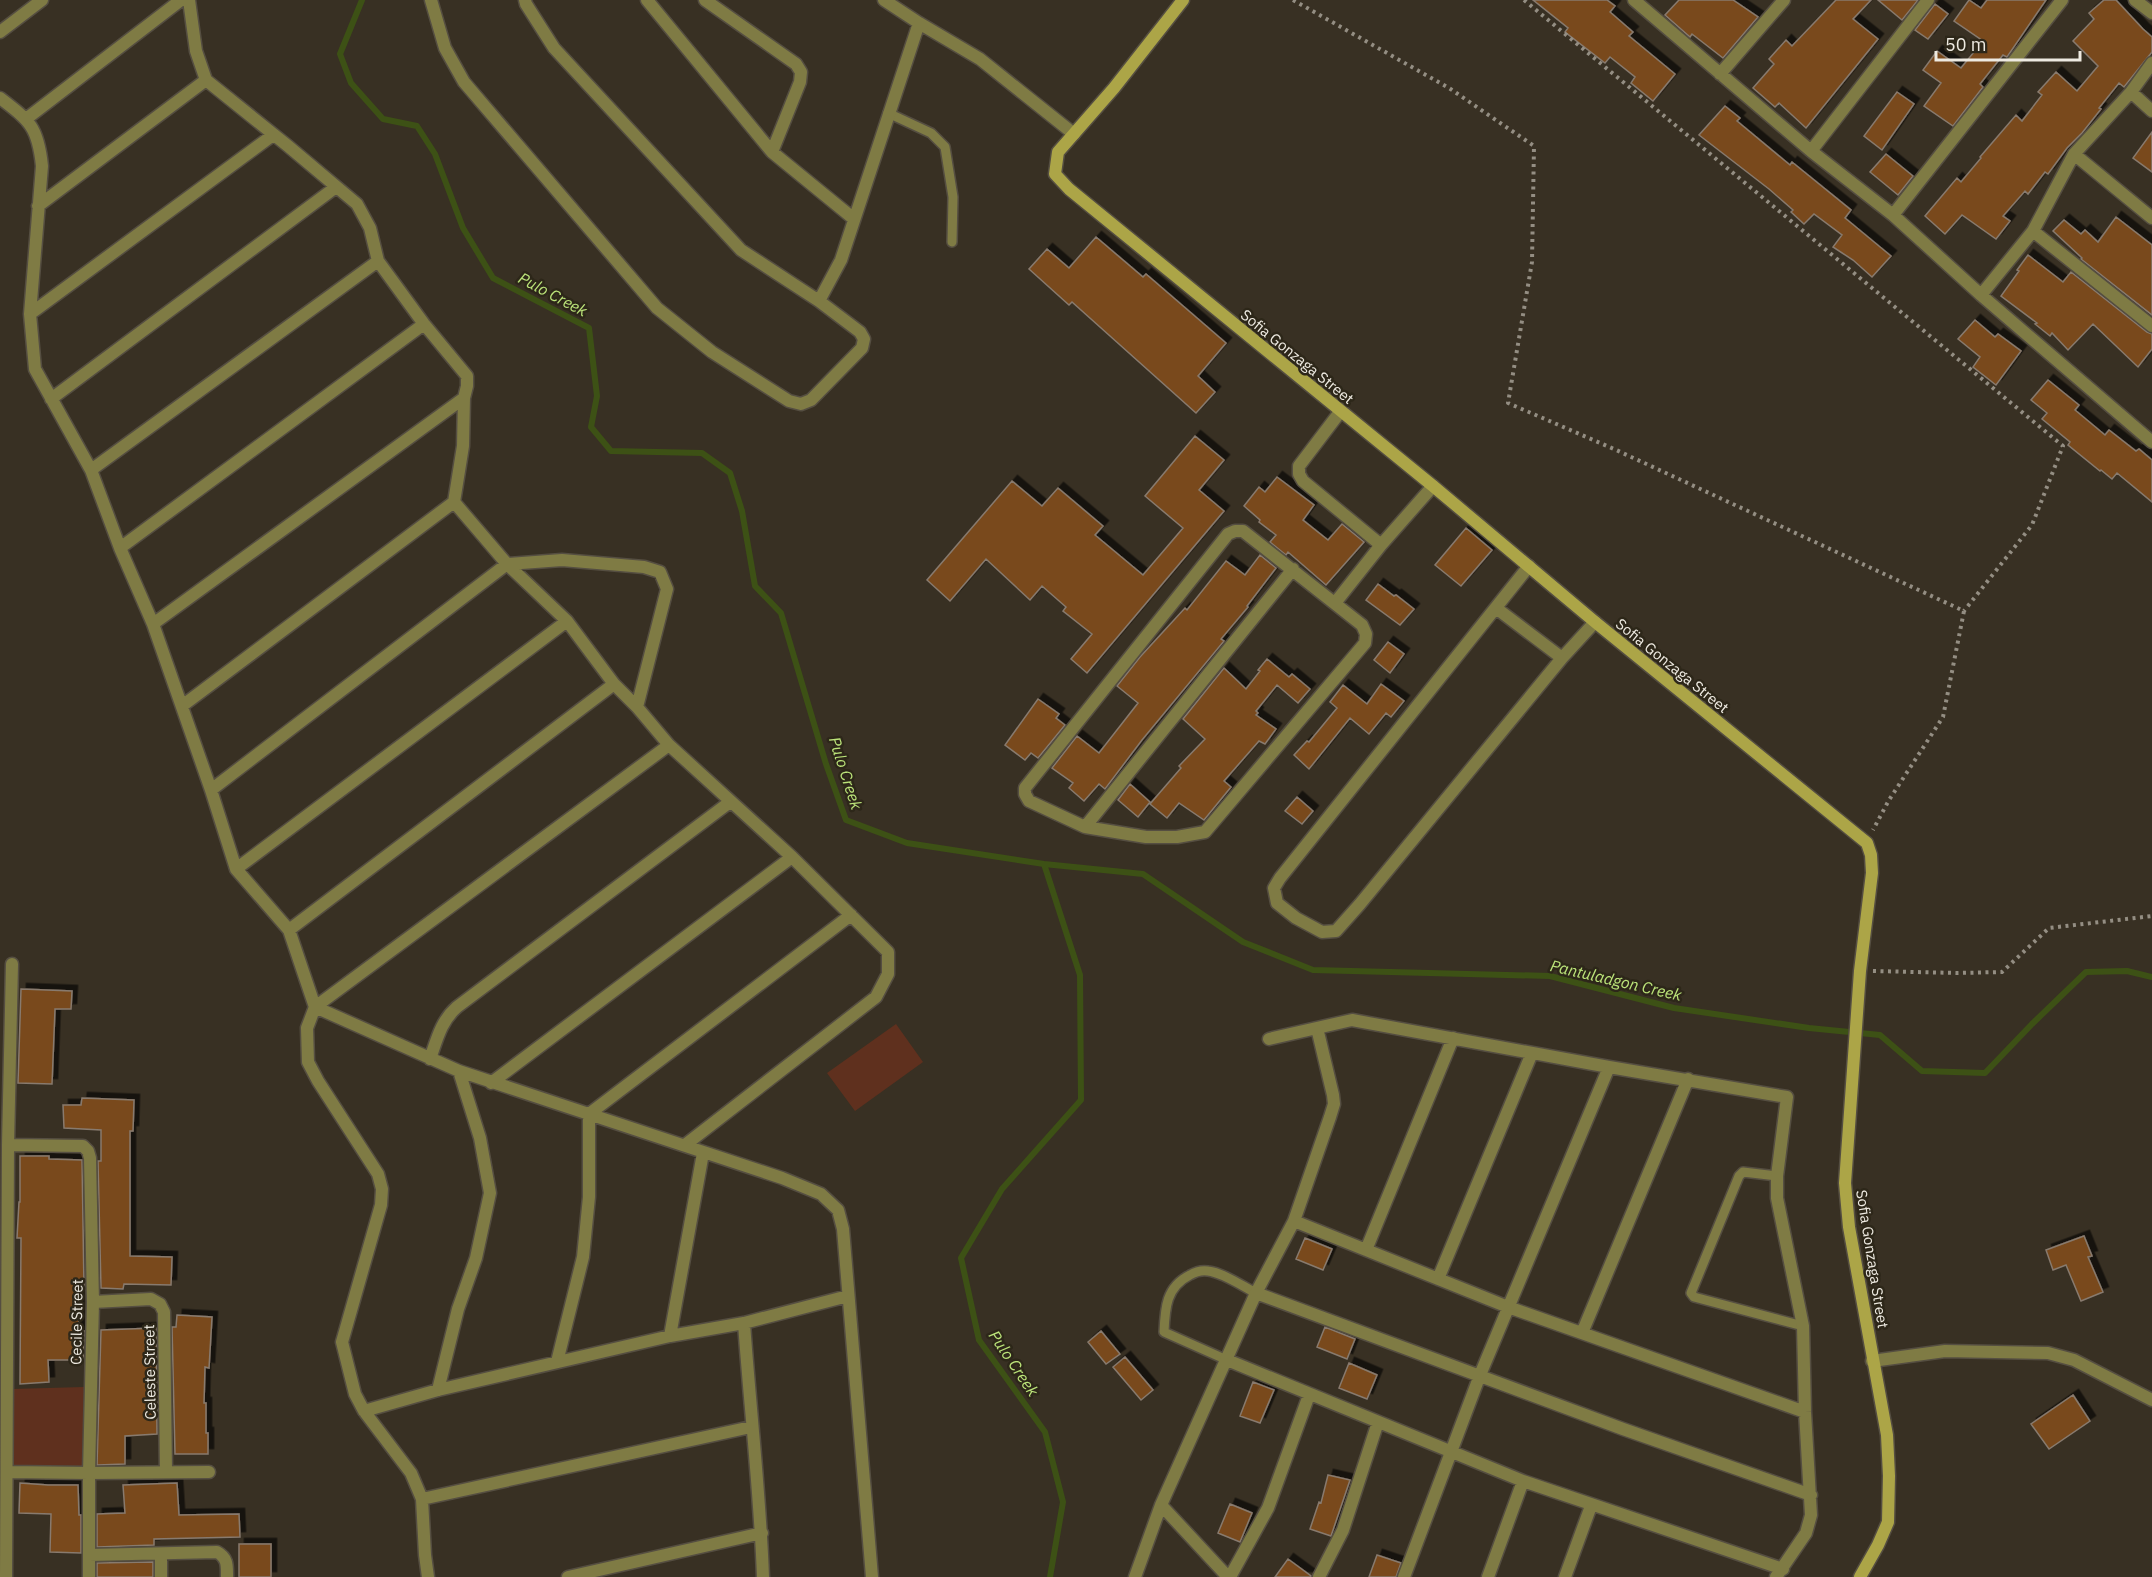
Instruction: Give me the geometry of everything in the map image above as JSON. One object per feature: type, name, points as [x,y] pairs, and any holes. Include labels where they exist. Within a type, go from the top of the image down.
[{"type":"street","points":[[0,32],[42,0]]},
{"type":"street","points":[[26,119],[181,0]]},
{"type":"street","points":[[182,706],[454,502],[463,446],[464,398],[467,386],[467,376],[424,324],[378,261],[370,228],[357,204],[206,80],[196,51],[189,0]]},
{"type":"street","points":[[431,0],[445,48],[464,82],[657,308],[712,352],[789,401],[801,404],[812,400],[862,348],[864,339],[860,332],[819,301],[741,250],[554,48],[525,0]]},
{"type":"street","points":[[647,0],[772,152],[854,219]]},
{"type":"street","points":[[705,0],[796,64],[801,72],[800,82],[772,152]]},
{"type":"street","points":[[884,0],[981,59],[1074,134]]},
{"type":"street","name":"Sofia Gonzaga Street","points":[[1183,0],[1114,88],[1058,152],[1055,174],[1340,412],[1434,486],[1595,622],[1867,843],[1871,855],[1872,873],[1860,971],[1845,1184],[1849,1227],[1887,1435],[1889,1476],[1888,1522],[1864,1575]]},
{"type":"street","points":[[1634,0],[1811,151],[1893,215],[1981,295],[2152,442]]},
{"type":"street","points":[[1720,74],[1784,0]]},
{"type":"street","points":[[1811,151],[1928,0]]},
{"type":"street","points":[[1893,215],[2062,0]]},
{"type":"street","points":[[2135,0],[2152,13]]},
{"type":"street","points":[[819,301],[841,260],[919,23]]},
{"type":"street","points":[[1981,295],[2033,231],[2074,154],[2131,92],[2152,63]]},
{"type":"street","points":[[38,206],[206,80]]},
{"type":"street","points":[[2131,92],[2152,111]]},
{"type":"street","points":[[0,98],[26,119],[40,143],[42,166],[30,314],[35,369],[91,470],[120,548],[153,624],[236,869],[289,930],[315,1007],[430,1059],[491,1083],[685,1145],[821,1194],[838,1210],[843,1229],[872,1577]]},
{"type":"street","points":[[30,314],[273,135]]},
{"type":"street","points":[[2074,154],[2152,218]]},
{"type":"street","points":[[51,399],[336,187]]},
{"type":"street","points":[[2033,231],[2152,326]]},
{"type":"street","points":[[91,470],[378,261]]},
{"type":"street","points":[[120,548],[424,324]]},
{"type":"street","points":[[153,624],[464,398]]},
{"type":"street","points":[[1340,412],[1299,466],[1299,474],[1303,481],[1381,545]]},
{"type":"street","points":[[1335,603],[1381,545],[1434,486]]},
{"type":"street","points":[[454,502],[507,564],[567,621],[614,684],[669,745],[792,857],[888,952],[888,974],[876,997],[685,1145]]},
{"type":"street","points":[[1243,531],[1335,603],[1362,625],[1366,634],[1365,643],[1205,832],[1177,837],[1146,837],[1085,827],[1029,801],[1025,788],[1228,534],[1243,531]]},
{"type":"street","points":[[211,790],[507,564],[562,560],[644,567],[660,572],[667,589],[637,707]]},
{"type":"street","points":[[1529,566],[1280,878],[1275,888],[1277,903],[1296,918],[1322,932],[1336,931],[1562,658],[1595,622]]},
{"type":"street","points":[[1085,827],[1293,569]]},
{"type":"street","points":[[1496,608],[1562,658]]},
{"type":"street","points":[[236,869],[567,621]]},
{"type":"street","points":[[289,930],[614,684]]},
{"type":"street","points":[[428,1577],[422,1499],[411,1473],[364,1411],[355,1394],[342,1342],[381,1205],[382,1189],[378,1174],[308,1062],[307,1028],[315,1007],[669,745]]},
{"type":"street","points":[[430,1059],[442,1026],[448,1015],[457,1007],[730,802]]},
{"type":"street","points":[[491,1083],[792,857]]},
{"type":"street","points":[[589,1114],[851,915]]},
{"type":"street","points":[[6,1577],[7,1472],[3,1389],[12,964]]},
{"type":"street","points":[[1227,1360],[1523,1481],[1780,1573],[1806,1533],[1811,1515],[1811,1495],[1805,1412],[1803,1326],[1777,1198],[1777,1176],[1787,1097],[1352,1020],[1269,1039]]},
{"type":"street","points":[[1135,1577],[1161,1506],[1256,1293],[1293,1221],[1334,1104],[1317,1028]]},
{"type":"street","points":[[1366,1250],[1453,1038]]},
{"type":"street","points":[[1438,1279],[1532,1053]]},
{"type":"street","points":[[1404,1577],[1480,1375],[1609,1067]]},
{"type":"street","points":[[438,1390],[458,1309],[476,1258],[490,1193],[480,1138],[459,1071]]},
{"type":"street","points":[[1582,1333],[1688,1079]]},
{"type":"street","points":[[557,1362],[583,1257],[589,1197],[589,1114]]},
{"type":"street","name":"Cecile Street","points":[[8,1145],[83,1146],[88,1151],[93,1302],[89,1577]]},
{"type":"street","points":[[670,1336],[703,1153]]},
{"type":"street","points":[[1293,1221],[1508,1307],[1805,1412]]},
{"type":"street","points":[[1256,1293],[1623,1429],[1811,1495]]},
{"type":"street","points":[[364,1411],[438,1390],[670,1336],[744,1323],[848,1296]]},
{"type":"street","name":"Celeste Street","points":[[93,1302],[151,1299],[160,1304],[164,1312],[166,1472]]},
{"type":"street","points":[[744,1323],[751,1427],[762,1533],[763,1577]]},
{"type":"street","points":[[1872,1361],[1945,1351],[2048,1353],[2074,1360],[2152,1400]]},
{"type":"street","points":[[1161,1506],[1229,1577],[1268,1508],[1309,1395]]},
{"type":"street","points":[[1319,1577],[1342,1530],[1378,1422]]},
{"type":"street","points":[[422,1499],[751,1427]]},
{"type":"street","points":[[7,1472],[209,1472]]},
{"type":"street","points":[[1488,1577],[1523,1481]]},
{"type":"street","points":[[1565,1577],[1592,1506]]},
{"type":"street","points":[[568,1577],[762,1533]]},
{"type":"street","points":[[89,1555],[216,1552],[227,1562],[227,1577]]},
{"type":"street","points":[[161,1555],[161,1577]]},
{"type":"lane","points":[[888,113],[931,133],[945,147],[953,197],[952,242]]},
{"type":"lane","points":[[1777,1176],[1743,1172],[1738,1176],[1691,1293],[1694,1297],[1803,1326]]},
{"type":"lane","points":[[1227,1360],[1164,1332],[1167,1300],[1172,1288],[1182,1279],[1194,1273],[1208,1271],[1256,1293]]},
{"type":"path","points":[[1293,0],[1449,88],[1534,146],[1532,262],[1508,403],[1614,449],[1965,611]]},
{"type":"path","points":[[1524,0],[2063,446],[2032,525],[1965,611],[1943,717],[1889,800],[1867,843]]},
{"type":"path","points":[[1860,971],[2002,972],[2049,928],[2152,916]]},
{"type":"shaded area","points":[[896,1024],[923,1062],[855,1111],[827,1073]]},
{"type":"shaded area","points":[[84,1387],[82,1466],[11,1465],[12,1389]]},
{"type":"building","points":[[1533,0],[1607,0],[1615,6],[1610,12],[1633,32],[1629,36],[1675,74],[1653,101],[1631,83],[1635,77],[1610,57],[1605,63],[1565,32],[1568,28]]},
{"type":"building","points":[[1679,0],[1733,0],[1758,17],[1723,58],[1692,34],[1690,37],[1665,15]]},
{"type":"building","points":[[1836,0],[1871,0],[1853,19],[1878,39],[1806,128],[1779,103],[1775,107],[1753,88],[1774,64],[1769,59],[1786,40],[1792,46]]},
{"type":"building","points":[[1878,0],[1918,0],[1902,20]]},
{"type":"building","points":[[1969,0],[1981,8],[1987,0],[2046,0],[2007,57],[2003,55],[1980,84],[1983,87],[1953,126],[1924,106],[1941,83],[1923,70],[1937,51],[1961,68],[1983,41],[1954,21]]},
{"type":"building","points":[[2104,0],[2116,0],[2152,37],[2152,52],[2124,87],[2119,83],[2099,108],[2101,109],[2048,174],[2045,172],[2028,194],[2025,191],[2003,216],[2010,221],[1996,239],[1962,215],[1945,234],[1925,216],[1957,178],[1961,182],[2016,115],[2022,121],[2042,95],[2038,92],[2056,72],[2077,91],[2098,66],[2073,41],[2094,19],[2089,13]]},
{"type":"building","points":[[1935,4],[1948,14],[1928,39],[1915,30]]},
{"type":"building","points":[[1897,92],[1914,104],[1882,150],[1864,136]]},
{"type":"building","points":[[1725,106],[1740,118],[1737,121],[1790,165],[1792,162],[1851,210],[1845,218],[1891,256],[1872,277],[1853,260],[1833,247],[1842,235],[1814,214],[1804,224],[1791,212],[1793,210],[1769,189],[1699,135]]},
{"type":"building","points":[[2152,132],[2152,172],[2133,158]]},
{"type":"building","points":[[1886,154],[1913,176],[1898,195],[1870,172]]},
{"type":"building","points":[[2116,217],[2152,245],[2152,315],[2081,259],[2053,231],[2064,220],[2081,234],[2085,230],[2098,242]]},
{"type":"building","points":[[1096,237],[1143,277],[1146,274],[1226,343],[1198,376],[1215,392],[1196,413],[1072,302],[1069,305],[1029,269],[1047,249],[1069,268]]},
{"type":"building","points":[[2028,255],[2063,282],[2071,272],[2152,334],[2152,349],[2138,367],[2093,324],[2068,350],[2052,333],[2050,336],[2035,324],[2037,323],[2001,296]]},
{"type":"building","points":[[1975,320],[1995,337],[1998,334],[2021,351],[1996,385],[1973,367],[1980,357],[1958,339]]},
{"type":"building","points":[[2048,380],[2079,405],[2075,410],[2105,435],[2109,430],[2152,460],[2152,502],[2117,473],[2112,479],[2100,471],[2068,445],[2070,442],[2042,419],[2047,413],[2031,400]]},
{"type":"building","points":[[1195,436],[1224,460],[1199,490],[1224,511],[1087,673],[1071,659],[1092,634],[1063,611],[1066,607],[1042,586],[1030,600],[986,559],[950,601],[927,580],[1012,481],[1042,506],[1058,488],[1103,526],[1095,535],[1143,575],[1183,528],[1145,496]]},
{"type":"building","points":[[1277,477],[1314,505],[1303,520],[1328,540],[1342,524],[1364,542],[1326,585],[1288,552],[1286,555],[1270,542],[1276,535],[1244,506],[1259,487],[1265,492]]},
{"type":"building","points":[[1466,528],[1492,550],[1461,586],[1435,565]]},
{"type":"building","points":[[1260,555],[1276,568],[1221,639],[1224,641],[1142,740],[1105,789],[1099,784],[1084,801],[1069,788],[1073,783],[1052,768],[1077,736],[1099,753],[1138,703],[1117,686],[1140,657],[1185,608],[1187,610],[1226,561],[1245,575]]},
{"type":"building","points":[[1378,584],[1414,609],[1400,625],[1366,600]]},
{"type":"building","points":[[1388,642],[1404,654],[1390,673],[1374,660]]},
{"type":"building","points":[[1267,659],[1289,677],[1292,674],[1310,689],[1298,703],[1277,685],[1256,711],[1258,713],[1256,715],[1276,729],[1265,744],[1259,741],[1224,781],[1231,787],[1204,820],[1179,803],[1167,818],[1150,804],[1181,768],[1179,766],[1205,739],[1183,719],[1224,668],[1246,689]]},
{"type":"building","points":[[1381,684],[1404,701],[1391,717],[1386,713],[1369,734],[1350,718],[1309,769],[1294,755],[1307,741],[1309,742],[1337,708],[1330,702],[1343,685],[1367,704]]},
{"type":"building","points":[[1038,699],[1059,714],[1056,718],[1065,725],[1038,758],[1031,753],[1025,760],[1005,745]]},
{"type":"building","points":[[1130,784],[1150,802],[1138,817],[1118,800]]},
{"type":"building","points":[[1297,797],[1313,811],[1302,824],[1285,811]]},
{"type":"building","points":[[21,989],[72,991],[71,1009],[55,1009],[52,1084],[18,1083]]},
{"type":"building","points":[[82,1098],[134,1100],[133,1131],[130,1131],[130,1256],[172,1257],[171,1285],[124,1284],[123,1289],[101,1288],[98,1161],[101,1161],[101,1130],[64,1128],[63,1105],[81,1105]]},
{"type":"building","points":[[20,1156],[49,1156],[49,1159],[82,1160],[84,1288],[78,1288],[79,1331],[84,1331],[83,1360],[48,1360],[49,1382],[20,1384],[21,1238],[17,1238]]},
{"type":"building","points":[[2084,1236],[2092,1256],[2088,1257],[2103,1292],[2081,1301],[2066,1265],[2053,1270],[2046,1250]]},
{"type":"building","points":[[1305,1238],[1332,1249],[1323,1270],[1296,1259]]},
{"type":"building","points":[[177,1315],[212,1317],[209,1368],[205,1367],[204,1403],[206,1403],[208,1454],[175,1454],[172,1327],[176,1327]]},
{"type":"building","points":[[1325,1327],[1355,1339],[1347,1359],[1317,1347]]},
{"type":"building","points":[[156,1328],[157,1434],[125,1436],[125,1464],[97,1465],[101,1330]]},
{"type":"building","points":[[1101,1331],[1120,1354],[1106,1364],[1088,1342]]},
{"type":"building","points":[[1125,1357],[1153,1390],[1141,1400],[1113,1367]]},
{"type":"building","points":[[1349,1363],[1377,1375],[1367,1399],[1339,1388]]},
{"type":"building","points":[[1253,1382],[1274,1390],[1260,1423],[1240,1416]]},
{"type":"building","points":[[2073,1395],[2090,1421],[2049,1449],[2031,1424]]},
{"type":"building","points":[[1328,1475],[1350,1480],[1331,1536],[1310,1529],[1319,1502],[1321,1503]]},
{"type":"building","points":[[20,1483],[78,1485],[81,1553],[50,1552],[51,1514],[19,1513]]},
{"type":"building","points":[[177,1483],[179,1515],[239,1514],[240,1537],[154,1539],[154,1545],[97,1547],[97,1514],[125,1513],[123,1485]]},
{"type":"building","points":[[1230,1504],[1252,1513],[1240,1542],[1218,1533]]},
{"type":"building","points":[[239,1544],[271,1544],[271,1577],[239,1577]]},
{"type":"building","points":[[1377,1555],[1401,1563],[1396,1577],[1369,1577]]},
{"type":"building","points":[[1288,1559],[1311,1576],[1311,1577],[1275,1577]]},
{"type":"building","points":[[153,1562],[153,1577],[97,1577],[97,1563]]},
{"type":"waterway","name":"Pulo Creek","points":[[362,0],[340,54],[351,83],[383,119],[417,126],[435,154],[463,228],[493,278],[589,328],[597,396],[591,427],[611,451],[702,453],[730,473],[742,511],[755,586],[781,613],[826,764],[846,820],[907,843],[1044,864],[1143,874],[1243,942],[1313,970],[1550,976],[1674,1008],[1809,1028],[1880,1035],[1922,1071],[1985,1073],[2086,972],[2127,971],[2152,977]]},
{"type":"waterway","name":"Pulo Creek","points":[[1044,864],[1080,975],[1081,1100],[1002,1189],[961,1258],[979,1340],[1045,1432],[1063,1502],[1050,1577]]},
{"type":"water label","name":"Pantuladgon Creek","points":[[1616,980]]}]
